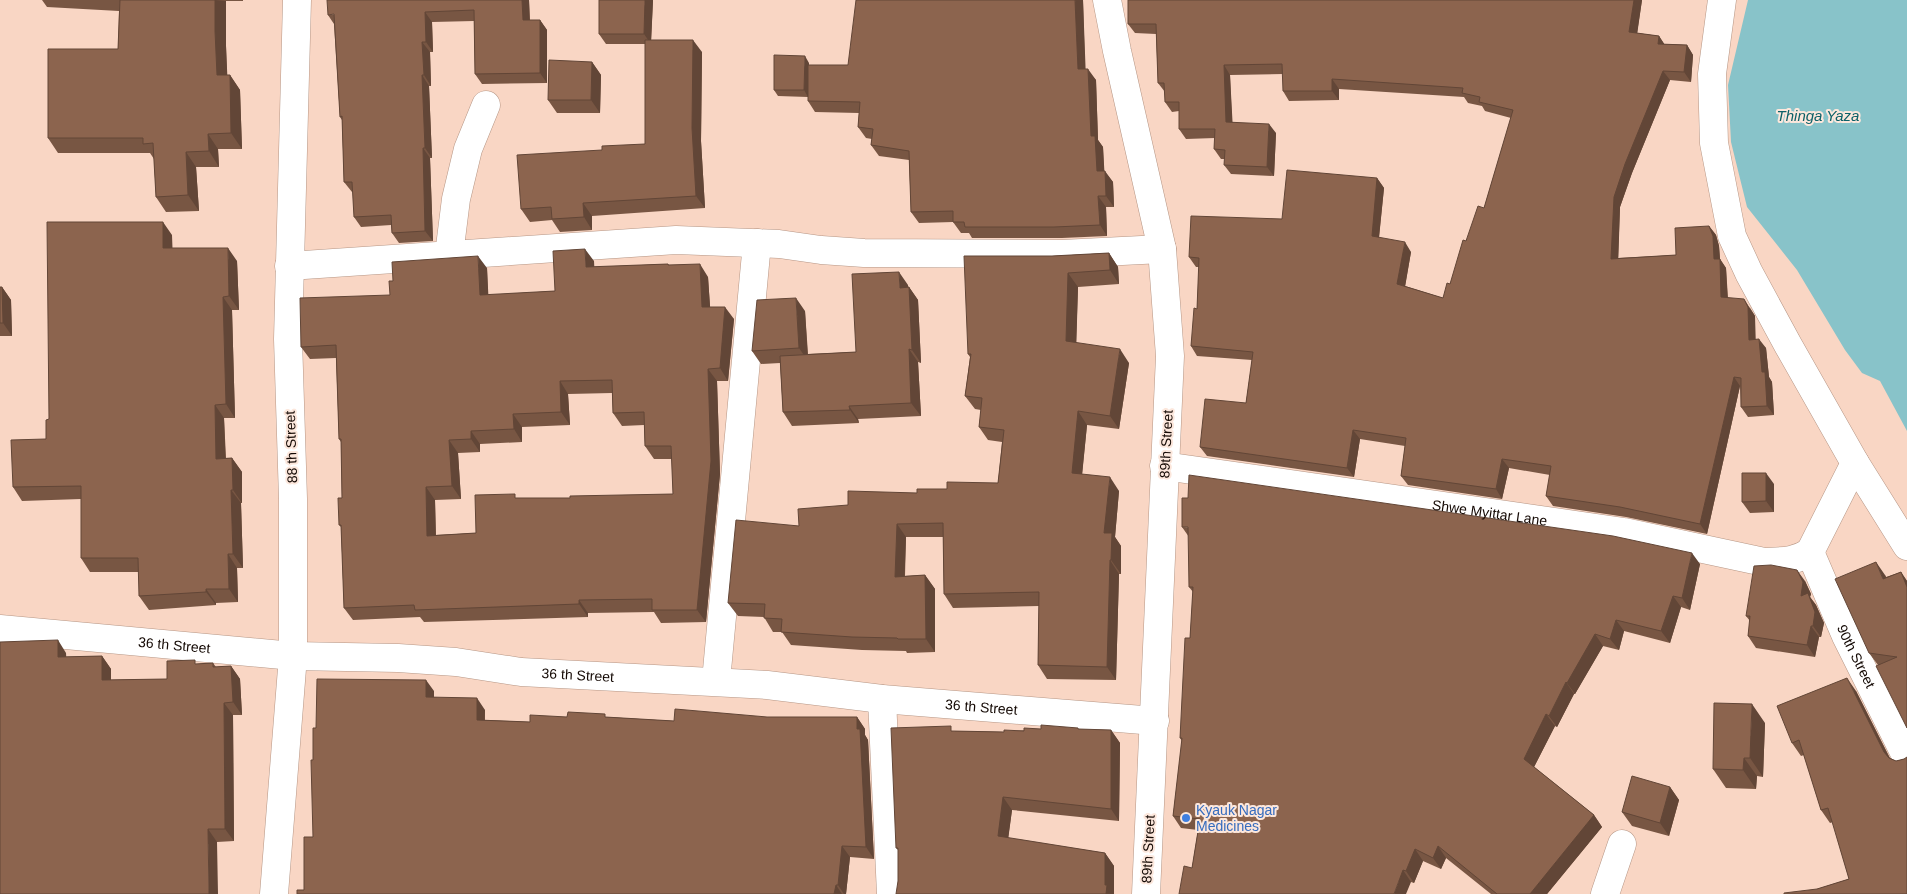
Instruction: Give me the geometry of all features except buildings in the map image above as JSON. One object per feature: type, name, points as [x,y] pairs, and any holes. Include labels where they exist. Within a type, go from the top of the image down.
[{"type":"street","name":"88 th Street","points":[[274,894],[293,656],[293,500],[288,339],[297,0]]},
{"type":"street","name":"89th Street","points":[[1107,0],[1162,249],[1170,356],[1146,894]]},
{"type":"street","points":[[1722,0],[1712,74],[1714,143],[1732,236],[1749,273],[1788,345],[1855,463],[1907,546]]},
{"type":"street","points":[[449,255],[458,191],[468,149],[486,105]]},
{"type":"street","points":[[289,266],[676,240],[757,243],[864,253],[1062,254],[1162,249]]},
{"type":"street","points":[[716,681],[757,243]]},
{"type":"street","points":[[1810,552],[1855,463]]},
{"type":"street","name":"Shwe Myittar Lane","points":[[1164,466],[1624,532],[1764,562],[1793,560],[1810,552]]},
{"type":"street","name":"90th Street","points":[[1810,552],[1846,636],[1907,758]]},
{"type":"street","name":"36 th Street","points":[[0,628],[293,656],[398,658],[456,662],[521,672],[767,685],[882,699],[1155,721]]},
{"type":"street","points":[[882,699],[891,894]]},
{"type":"street","points":[[1605,894],[1622,844]]},
{"type":"water","name":"Thinga Yaza","points":[[1748,0],[1907,0],[1907,431],[1880,381],[1862,373],[1845,350],[1797,270],[1747,207],[1731,142],[1728,85]]},
{"type":"place","name":"Kyauk Nagar Medicines","points":[[1186,818]]}]
